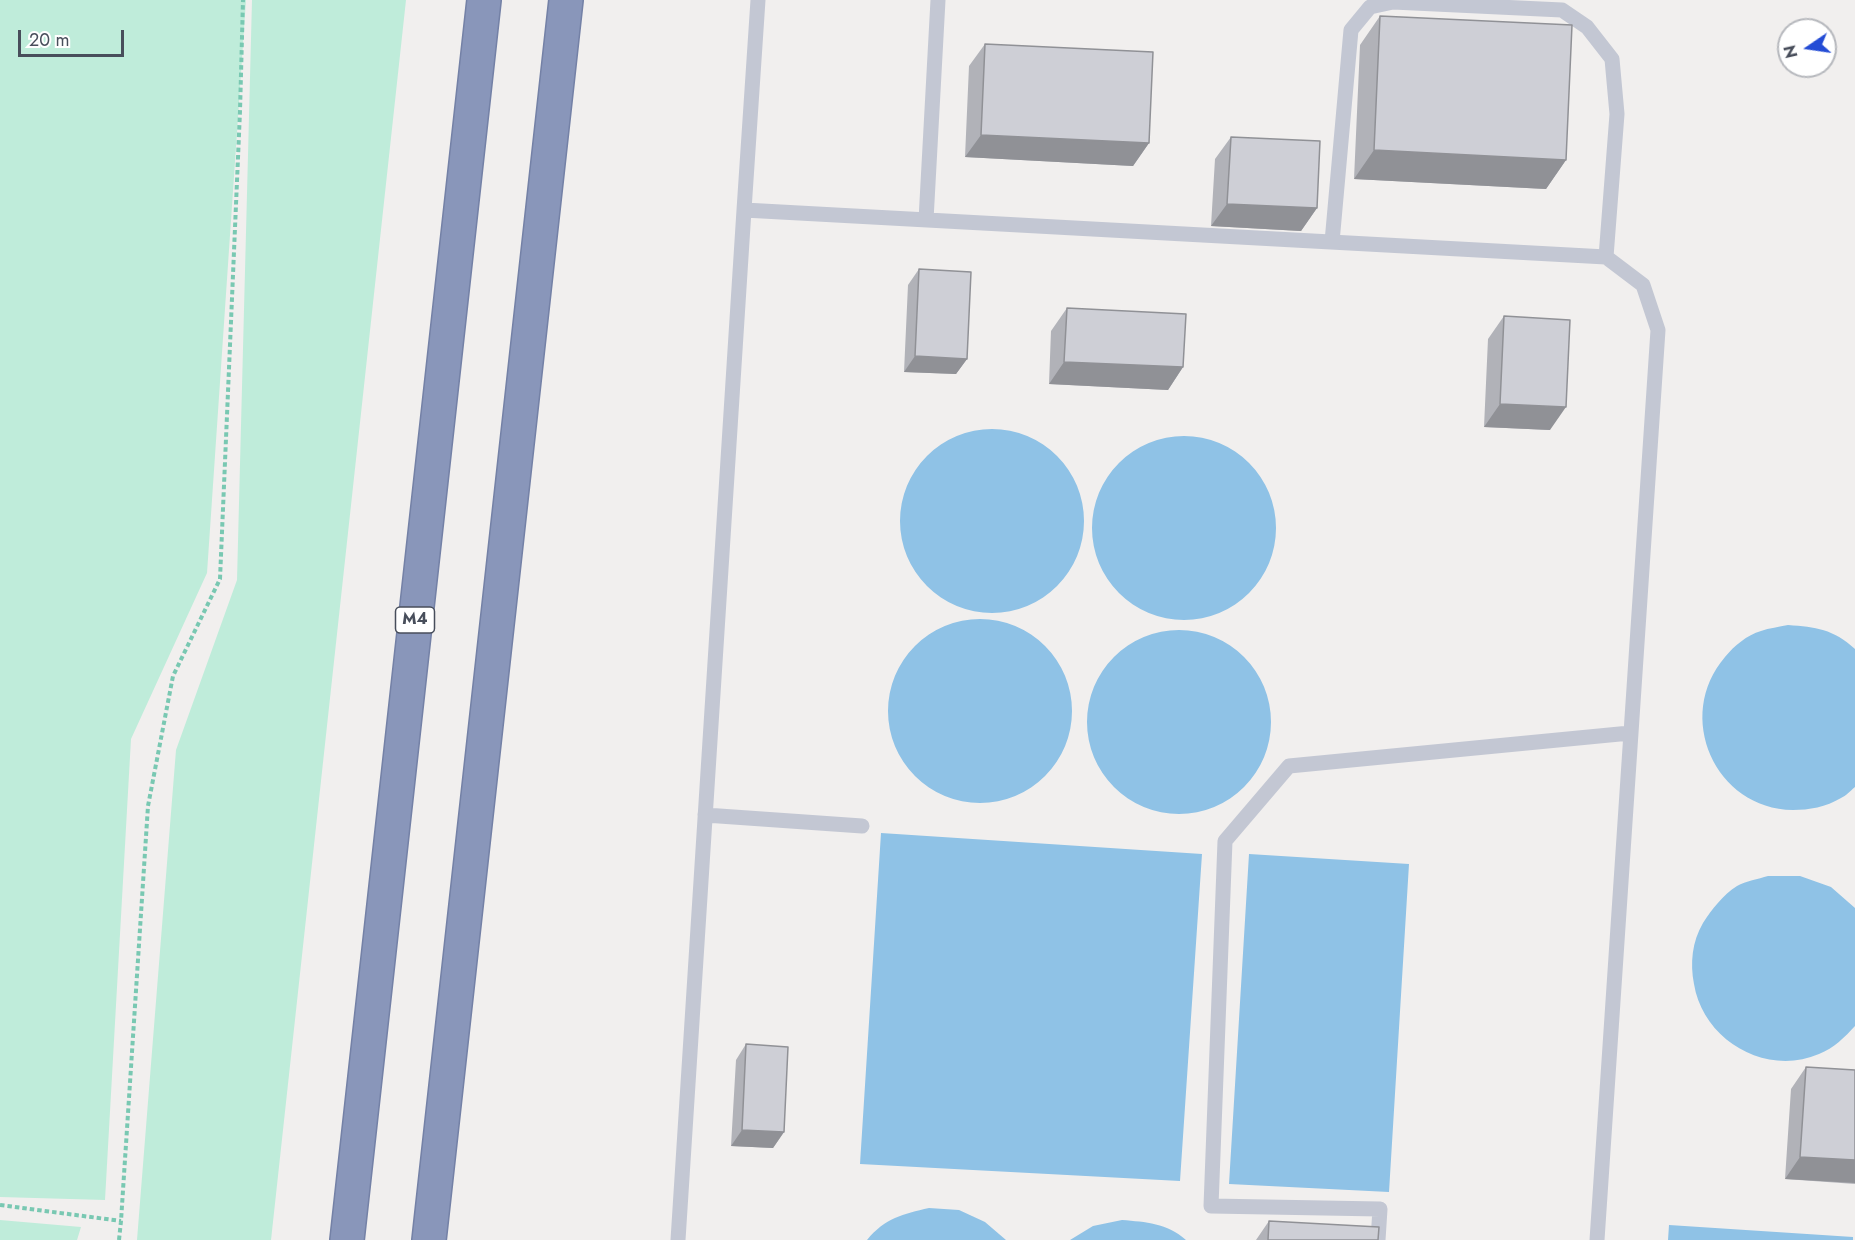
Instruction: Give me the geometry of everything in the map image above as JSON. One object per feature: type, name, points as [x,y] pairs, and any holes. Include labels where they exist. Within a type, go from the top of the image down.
[{"type":"highway","name":"M4","points":[[347,1240],[484,0]]},
{"type":"highway","points":[[429,1240],[566,0]]},
{"type":"lane","points":[[678,1240],[758,0]]},
{"type":"lane","points":[[926,220],[938,0]]},
{"type":"lane","points":[[1332,242],[1351,30],[1370,7],[1393,2],[1551,9],[1562,10],[1587,27],[1612,59],[1617,114],[1606,256]]},
{"type":"lane","points":[[744,210],[1606,256],[1643,285],[1658,330],[1597,1240]]},
{"type":"lane","points":[[1378,1240],[1380,1209],[1211,1206],[1225,841],[1289,766],[1630,733]]},
{"type":"lane","points":[[705,815],[862,826]]},
{"type":"path","points":[[119,1240],[148,806],[173,676],[220,579],[243,0]]},
{"type":"path","points":[[0,1205],[122,1221]]},
{"type":"green space","points":[[0,0],[246,0],[207,573],[131,739],[105,1200],[0,1197]]},
{"type":"green space","points":[[252,0],[406,0],[271,1240],[137,1240],[176,750],[237,580]]},
{"type":"green space","points":[[0,1220],[81,1227],[77,1240],[0,1240]]},
{"type":"water","points":[[992,429],[1010,430],[1027,436],[1043,444],[1057,456],[1069,470],[1077,486],[1083,503],[1083,539],[1077,556],[1069,572],[1057,586],[1043,598],[1027,606],[1010,612],[992,613],[974,612],[957,606],[941,598],[927,586],[915,572],[907,556],[901,539],[900,521],[901,503],[907,486],[915,470],[927,456],[941,444],[957,436],[974,430]]},
{"type":"water","points":[[1184,436],[1202,437],[1219,443],[1235,451],[1249,463],[1261,477],[1269,493],[1275,510],[1275,546],[1269,563],[1261,579],[1249,593],[1235,605],[1219,613],[1202,619],[1184,620],[1166,619],[1149,613],[1133,605],[1119,593],[1107,579],[1099,563],[1093,546],[1092,528],[1093,510],[1099,493],[1107,477],[1119,463],[1133,451],[1149,443],[1166,437]]},
{"type":"water","points":[[980,619],[998,620],[1015,626],[1031,634],[1045,646],[1057,660],[1065,676],[1071,693],[1071,729],[1065,746],[1057,762],[1045,776],[1031,788],[1015,796],[998,802],[980,803],[962,802],[945,796],[929,788],[915,776],[903,762],[895,746],[889,729],[888,711],[889,693],[895,676],[903,660],[915,646],[929,634],[945,626],[962,620]]},
{"type":"water","points":[[1788,625],[1824,630],[1839,637],[1855,649],[1855,787],[1845,796],[1823,806],[1793,810],[1766,806],[1742,794],[1724,777],[1711,755],[1704,731],[1703,706],[1710,680],[1725,657],[1737,645],[1751,635]]},
{"type":"water","points":[[1179,630],[1197,631],[1214,637],[1230,645],[1244,657],[1256,671],[1264,687],[1270,704],[1270,740],[1264,757],[1256,773],[1244,787],[1230,799],[1214,807],[1197,813],[1179,814],[1161,813],[1144,807],[1128,799],[1114,787],[1102,773],[1094,757],[1088,740],[1087,722],[1088,704],[1094,687],[1102,671],[1114,657],[1128,645],[1144,637],[1161,631]]},
{"type":"water","points":[[881,833],[1202,854],[1180,1181],[860,1164]]},
{"type":"water","points":[[1249,854],[1409,864],[1389,1192],[1229,1184]]},
{"type":"water","points":[[1768,876],[1800,876],[1831,887],[1855,908],[1855,1026],[1830,1049],[1799,1060],[1778,1061],[1759,1057],[1740,1049],[1710,1022],[1700,1004],[1694,984],[1692,960],[1694,945],[1706,918],[1722,898],[1737,886]]},
{"type":"water","points":[[929,1208],[959,1210],[985,1222],[1006,1240],[867,1240],[895,1218]]},
{"type":"water","points":[[1122,1220],[1164,1227],[1186,1240],[1070,1240],[1093,1226]]},
{"type":"water","points":[[1669,1225],[1853,1237],[1853,1240],[1668,1240]]},
{"type":"building","points":[[1380,16],[1572,25],[1566,160],[1374,150]]},
{"type":"building","points":[[985,44],[1153,52],[1149,143],[981,135]]},
{"type":"building","points":[[1231,137],[1320,141],[1317,208],[1227,204]]},
{"type":"building","points":[[919,269],[971,272],[967,359],[915,356]]},
{"type":"building","points":[[1067,308],[1186,314],[1183,367],[1064,362]]},
{"type":"building","points":[[1504,316],[1570,320],[1566,407],[1500,404]]},
{"type":"building","points":[[746,1044],[788,1047],[784,1132],[742,1130]]},
{"type":"building","points":[[1806,1067],[1855,1070],[1855,1160],[1800,1157]]},
{"type":"building","points":[[1269,1221],[1379,1227],[1378,1240],[1268,1240]]}]
